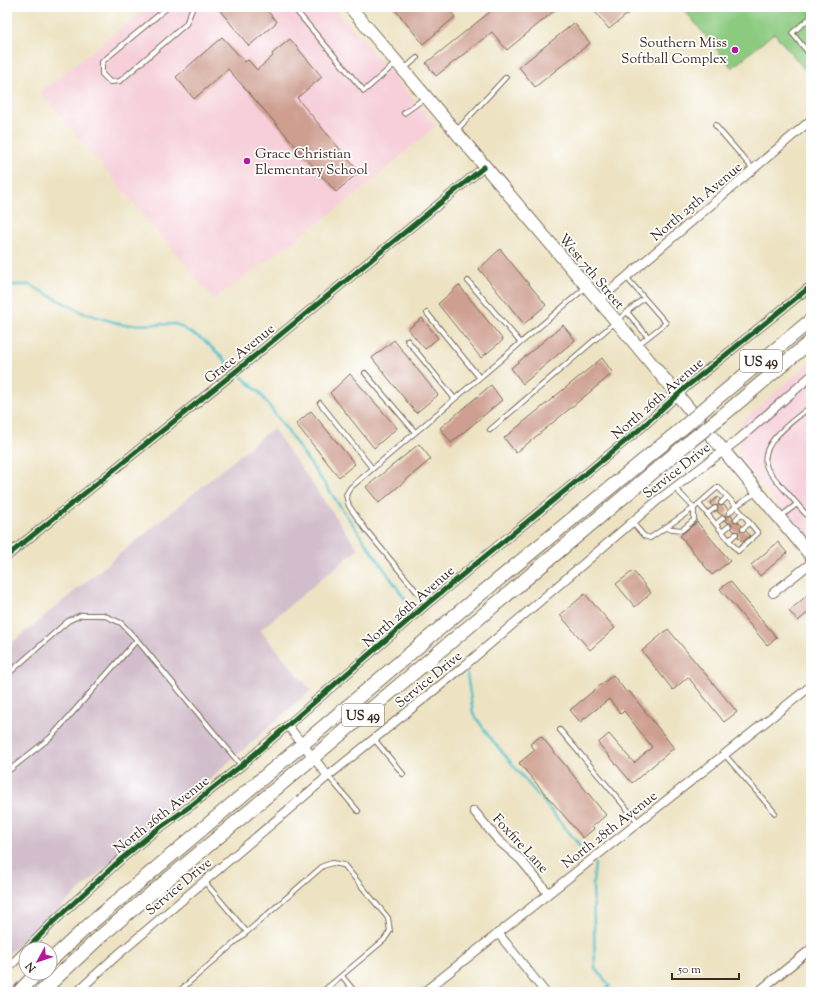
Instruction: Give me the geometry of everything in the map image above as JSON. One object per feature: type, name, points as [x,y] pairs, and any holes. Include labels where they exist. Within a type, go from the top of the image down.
[{"type":"main road","name":"West 7th Street","points":[[350,7],[399,67],[617,322],[811,556]]},
{"type":"main road","name":"US 49","points":[[58,954],[90,924],[471,602],[680,431],[711,403],[811,320]]},
{"type":"main road","name":"US 49","points":[[42,992],[101,936],[811,341]]},
{"type":"main road","points":[[19,992],[29,981]]},
{"type":"street","name":"North 25th Avenue","points":[[598,301],[811,120]]},
{"type":"street","name":"Grace Avenue","points":[[9,551],[241,367],[484,167]]},
{"type":"street","name":"North 26th Avenue","points":[[34,941],[119,861],[155,831],[192,805],[242,765],[427,604],[811,286]]},
{"type":"street","name":"Service Drive","points":[[77,992],[114,958],[328,776],[463,667],[631,522],[724,450],[811,376]]},
{"type":"street","points":[[774,593],[811,563]]},
{"type":"street","name":"North 28th Avenue","points":[[424,992],[811,686]]},
{"type":"street","points":[[288,726],[328,776]]},
{"type":"street","name":"Foxfire Lane","points":[[474,811],[498,840],[521,860],[548,894]]},
{"type":"street","points":[[498,933],[545,992]]},
{"type":"street","points":[[758,992],[811,949]]},
{"type":"street","name":"North 26th Avenue","points":[[7,969],[18,957]]},
{"type":"lane","points":[[168,7],[102,62],[102,74],[110,82],[120,81],[186,24],[193,7]]},
{"type":"lane","points":[[293,7],[364,91],[399,67],[418,58]]},
{"type":"lane","points":[[811,17],[792,33],[811,56]]},
{"type":"lane","points":[[455,133],[506,77]]},
{"type":"lane","points":[[404,113],[425,97]]},
{"type":"lane","points":[[715,125],[753,170]]},
{"type":"lane","points":[[626,278],[666,323],[636,346]]},
{"type":"lane","points":[[468,281],[520,342]]},
{"type":"lane","points":[[427,604],[366,530],[349,506],[346,495],[350,488],[372,468],[586,287]]},
{"type":"lane","points":[[490,430],[644,298]]},
{"type":"lane","points":[[627,312],[648,337]]},
{"type":"lane","points":[[427,313],[479,377]]},
{"type":"lane","points":[[407,340],[454,398]]},
{"type":"lane","points":[[365,373],[414,432]]},
{"type":"lane","points":[[320,403],[372,468]]},
{"type":"lane","points":[[811,406],[770,443],[766,452],[767,468],[811,520]]},
{"type":"lane","points":[[631,522],[644,536],[650,538],[694,508],[718,487],[758,533],[738,550],[699,504]]},
{"type":"lane","points":[[664,528],[682,530],[694,520],[694,508],[674,488]]},
{"type":"lane","points":[[729,512],[758,492]]},
{"type":"lane","points":[[721,503],[727,497]]},
{"type":"lane","points":[[779,517],[798,504]]},
{"type":"lane","points":[[707,514],[715,508]]},
{"type":"lane","points":[[736,519],[741,514]]},
{"type":"lane","points":[[716,524],[723,518]]},
{"type":"lane","points":[[743,529],[749,523]]},
{"type":"lane","points":[[722,532],[729,526]]},
{"type":"lane","points":[[729,540],[736,534]]},
{"type":"lane","points":[[7,675],[68,621],[81,615],[102,614],[121,623],[137,640],[242,765]]},
{"type":"lane","points":[[7,772],[51,737],[137,640]]},
{"type":"lane","points":[[560,730],[638,822]]},
{"type":"lane","points":[[374,739],[402,774]]},
{"type":"lane","points":[[725,755],[775,813]]},
{"type":"lane","points":[[328,776],[358,811]]},
{"type":"lane","points":[[178,992],[246,931],[323,866],[332,863],[344,865],[388,918],[390,931],[384,940],[322,992]]},
{"type":"lane","points":[[204,881],[246,931]]},
{"type":"lane","points":[[342,976],[355,992]]},
{"type":"shaded area","name":"Grace Christian Elementary School","points":[[148,7],[334,7],[436,126],[356,195],[214,299],[40,92]]},
{"type":"shaded area","points":[[811,361],[811,545],[740,459],[740,423]]},
{"type":"shaded area","points":[[273,428],[358,549],[260,630],[311,690],[196,791],[138,838],[23,941],[18,941],[18,945],[7,955],[7,647]]},
{"type":"green space","name":"Southern Miss Softball Complex","points":[[682,7],[811,7],[811,77],[774,33],[732,68]]},
{"type":"building","points":[[217,7],[264,7],[277,22],[249,46]]},
{"type":"building","points":[[393,7],[447,7],[455,17],[423,44]]},
{"type":"building","points":[[496,7],[559,7],[507,50],[492,32],[436,76],[426,63]]},
{"type":"building","points":[[591,7],[625,7],[629,13],[609,29]]},
{"type":"building","points":[[574,23],[590,43],[535,87],[519,67]]},
{"type":"building","points":[[222,37],[245,62],[248,60],[257,70],[273,56],[272,54],[290,39],[322,77],[297,98],[359,172],[336,192],[228,69],[194,99],[176,77]]},
{"type":"building","points":[[500,249],[546,305],[524,324],[479,269]]},
{"type":"building","points":[[459,285],[503,340],[481,358],[438,304]]},
{"type":"building","points":[[422,318],[438,338],[425,349],[408,329]]},
{"type":"building","points":[[563,325],[575,340],[523,384],[511,368]]},
{"type":"building","points":[[394,340],[438,395],[416,413],[372,358]]},
{"type":"building","points":[[602,358],[613,373],[516,453],[504,438]]},
{"type":"building","points":[[350,374],[397,428],[374,448],[330,393]]},
{"type":"building","points":[[491,385],[502,400],[451,443],[440,428]]},
{"type":"building","points":[[311,411],[355,464],[339,477],[296,424]]},
{"type":"building","points":[[419,444],[431,459],[379,503],[366,487]]},
{"type":"building","points":[[718,497],[720,499],[718,505],[724,505],[728,509],[726,515],[732,515],[733,521],[738,522],[742,526],[740,531],[746,531],[750,536],[743,542],[738,537],[739,532],[734,531],[731,528],[732,524],[725,521],[726,516],[721,515],[717,511],[718,506],[712,506],[710,503]]},
{"type":"building","points":[[697,522],[730,561],[712,575],[680,536]]},
{"type":"building","points":[[778,542],[787,553],[760,576],[751,565]]},
{"type":"building","points":[[633,571],[651,593],[635,607],[616,584]]},
{"type":"building","points":[[730,581],[777,638],[767,645],[720,589]]},
{"type":"building","points":[[811,592],[811,610],[798,621],[789,611]]},
{"type":"building","points":[[585,594],[615,628],[590,650],[560,615]]},
{"type":"building","points":[[668,629],[737,712],[724,722],[688,677],[673,690],[642,651]]},
{"type":"building","points":[[613,675],[627,693],[629,691],[674,748],[632,783],[598,743],[609,734],[634,763],[652,747],[624,711],[621,714],[609,699],[580,722],[570,710]]},
{"type":"building","points":[[541,736],[606,815],[592,827],[594,829],[583,838],[519,763],[535,750],[530,744]]},
{"type":"waterway","points":[[7,285],[30,285],[81,312],[124,325],[176,324],[205,341],[231,366]]},
{"type":"waterway","points":[[242,377],[259,392],[284,426],[412,609]]},
{"type":"waterway","points":[[467,674],[473,713],[488,735],[586,853]]},
{"type":"waterway","points":[[595,864],[593,882],[595,968],[610,986],[603,992]]},
{"type":"cycle path","points":[[7,556],[235,372],[484,167]]},
{"type":"cycle path","points":[[35,941],[119,861],[155,831],[192,805],[242,765],[427,604],[640,429],[686,387],[811,286]]},
{"type":"place","name":"Southern Miss Softball Complex","points":[[735,50]]},
{"type":"place","name":"Grace Christian Elementary School","points":[[247,161]]}]
